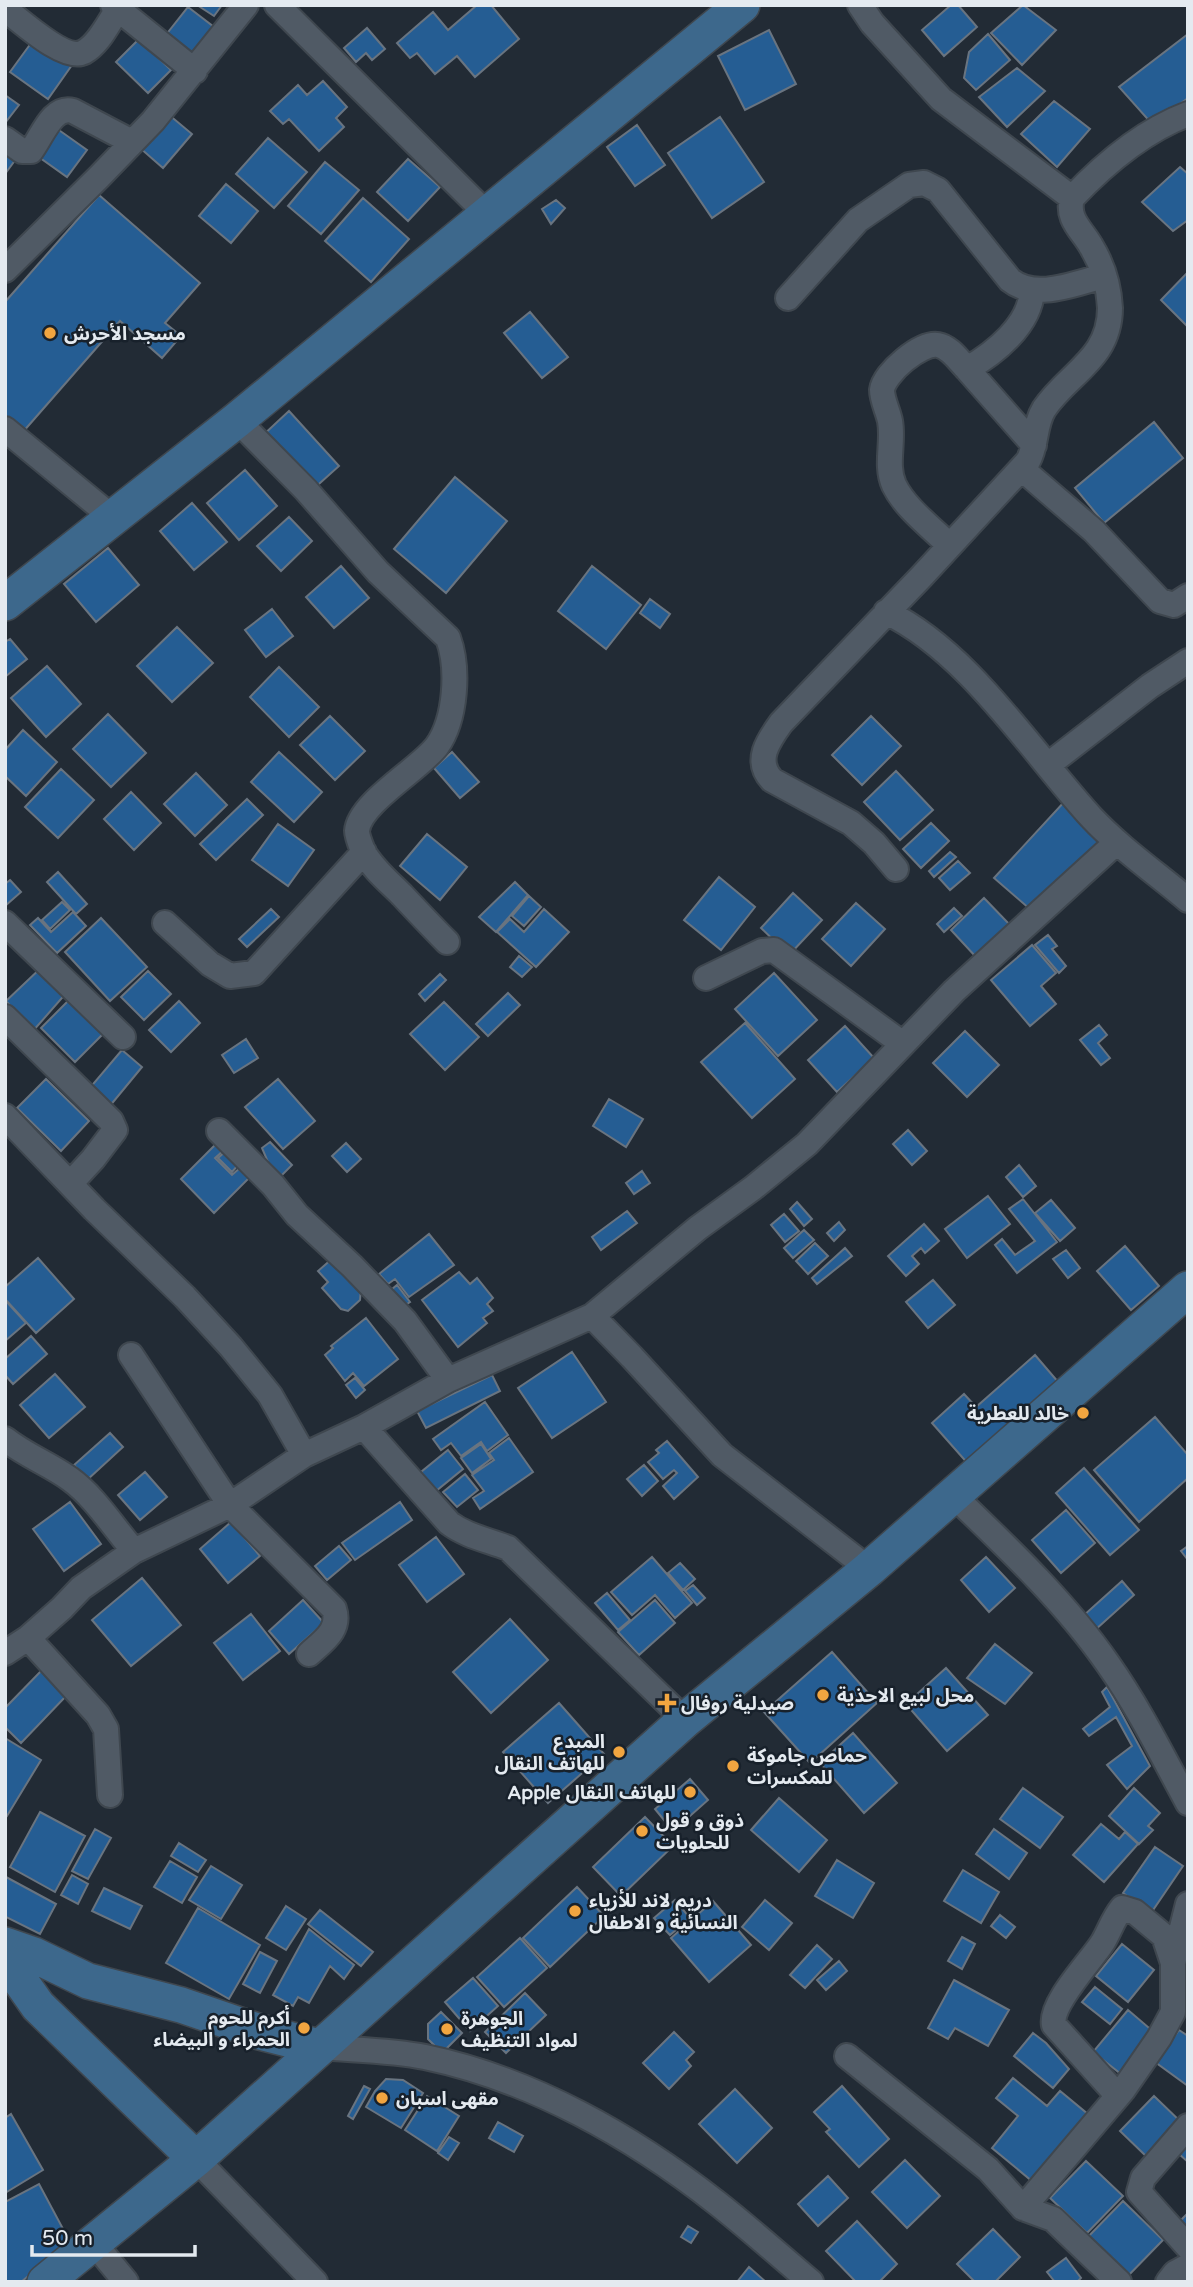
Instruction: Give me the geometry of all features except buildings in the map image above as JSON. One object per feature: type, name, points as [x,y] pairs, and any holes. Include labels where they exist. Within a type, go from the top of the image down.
[{"type":"street","points":[[5,270],[132,142],[195,71],[246,5]]},
{"type":"street","points":[[277,5],[488,215]]},
{"type":"street","points":[[5,603],[237,420],[742,5]]},
{"type":"street","points":[[860,5],[872,23],[940,99],[1072,198]]},
{"type":"street","points":[[5,9],[62,52],[79,54],[96,41],[116,7],[195,71]]},
{"type":"street","points":[[5,139],[22,151],[31,151],[51,121],[65,109],[74,111],[132,142]]},
{"type":"street","points":[[896,869],[851,823],[772,780],[766,774],[763,759],[770,738],[781,723],[1022,469],[1032,453],[1043,410],[1098,351],[1105,337],[1110,311],[1104,276],[1091,246],[1071,215],[1072,198],[1126,149],[1148,134],[1188,114]]},
{"type":"street","points":[[788,298],[858,220],[909,185],[918,183],[938,190],[1010,280],[1025,289],[1057,288],[1104,276]]},
{"type":"street","points":[[967,369],[996,348],[1021,322],[1031,303],[1032,290]]},
{"type":"street","points":[[949,545],[902,498],[895,487],[890,465],[891,427],[882,390],[887,379],[916,350],[937,345],[948,349],[1034,445]]},
{"type":"street","points":[[237,420],[306,489],[379,572],[448,638],[456,669],[448,723],[442,739],[435,749],[384,793],[360,821],[357,832],[364,852],[387,881],[447,942]]},
{"type":"street","points":[[5,429],[112,517]]},
{"type":"street","points":[[1022,469],[1094,531],[1160,601],[1174,605],[1188,596]]},
{"type":"street","points":[[886,611],[922,633],[974,680],[1082,807],[1117,842],[1188,900]]},
{"type":"street","points":[[1048,765],[1150,686],[1188,661]]},
{"type":"street","points":[[5,1653],[28,1638],[82,1588],[134,1552],[230,1505],[304,1455],[364,1427],[448,1380],[592,1316],[698,1228],[807,1144],[954,991],[1117,842]]},
{"type":"street","points":[[165,923],[210,964],[230,976],[254,973],[364,852]]},
{"type":"street","points":[[8,932],[123,1037]]},
{"type":"street","points":[[706,978],[762,951],[774,950],[903,1044]]},
{"type":"street","points":[[5,1017],[111,1121],[115,1130],[70,1184]]},
{"type":"street","points":[[5,1115],[70,1184],[185,1297],[244,1362],[270,1395],[304,1455]]},
{"type":"street","points":[[219,1131],[297,1215],[352,1265],[405,1321],[448,1380]]},
{"type":"street","points":[[45,2282],[196,2159],[685,1720],[869,1569],[1188,1289]]},
{"type":"street","points":[[592,1316],[722,1455],[869,1569]]},
{"type":"street","points":[[131,1355],[230,1505],[334,1609],[334,1630],[309,1654]]},
{"type":"street","points":[[364,1427],[449,1523],[461,1532],[508,1548],[685,1720]]},
{"type":"street","points":[[5,1439],[70,1479],[134,1552]]},
{"type":"street","points":[[953,1495],[1017,1556],[1092,1643],[1134,1706],[1188,1804]]},
{"type":"street","points":[[28,1638],[99,1715],[106,1729],[110,1795]]},
{"type":"street","points":[[1173,1963],[1188,1904]]},
{"type":"street","points":[[1023,2208],[1118,2096],[1143,2064],[1181,2002],[1164,1936],[1135,1912],[1122,1908],[1054,2015],[1054,2025],[1118,2096]]},
{"type":"street","points":[[5,1945],[88,1980],[181,2005],[260,2032],[319,2047],[424,2057],[500,2079],[603,2126],[642,2150],[716,2202],[811,2282]]},
{"type":"street","points":[[5,1959],[38,2006],[196,2159],[315,2282]]},
{"type":"street","points":[[847,2056],[988,2169],[1023,2208],[1053,2219],[1119,2282]]},
{"type":"street","points":[[1188,2126],[1143,2178],[1139,2192],[1188,2248]]},
{"type":"street","points":[[93,2242],[126,2282]]},
{"type":"street","points":[[1168,2282],[1175,2273],[1188,2266]]},
{"type":"place","name":"مسجد الأحرش","points":[[50,333]]},
{"type":"place","name":"خالد للعطرية","points":[[1083,1413]]},
{"type":"place","name":"محل لبيع الاحذية","points":[[823,1695]]},
{"type":"place","name":"صيدلية روفال","points":[[667,1703]]},
{"type":"place","name":"المبدع للهاتف النقال","points":[[619,1752]]},
{"type":"place","name":"حماص جاموكة للمكسرات","points":[[733,1766]]},
{"type":"place","name":"Apple للهاتف النقال","points":[[690,1792]]},
{"type":"place","name":"ذوق و قول للحلويات","points":[[642,1831]]},
{"type":"place","name":"دريم لاند للأزياء النسائية و الاطفال","points":[[575,1911]]},
{"type":"place","name":"أكرم للحوم الحمراء و البيضاء","points":[[304,2028]]},
{"type":"place","name":"الجوهرة لمواد التنظيف","points":[[447,2029]]},
{"type":"place","name":"مقهى اسبان","points":[[382,2098]]}]
